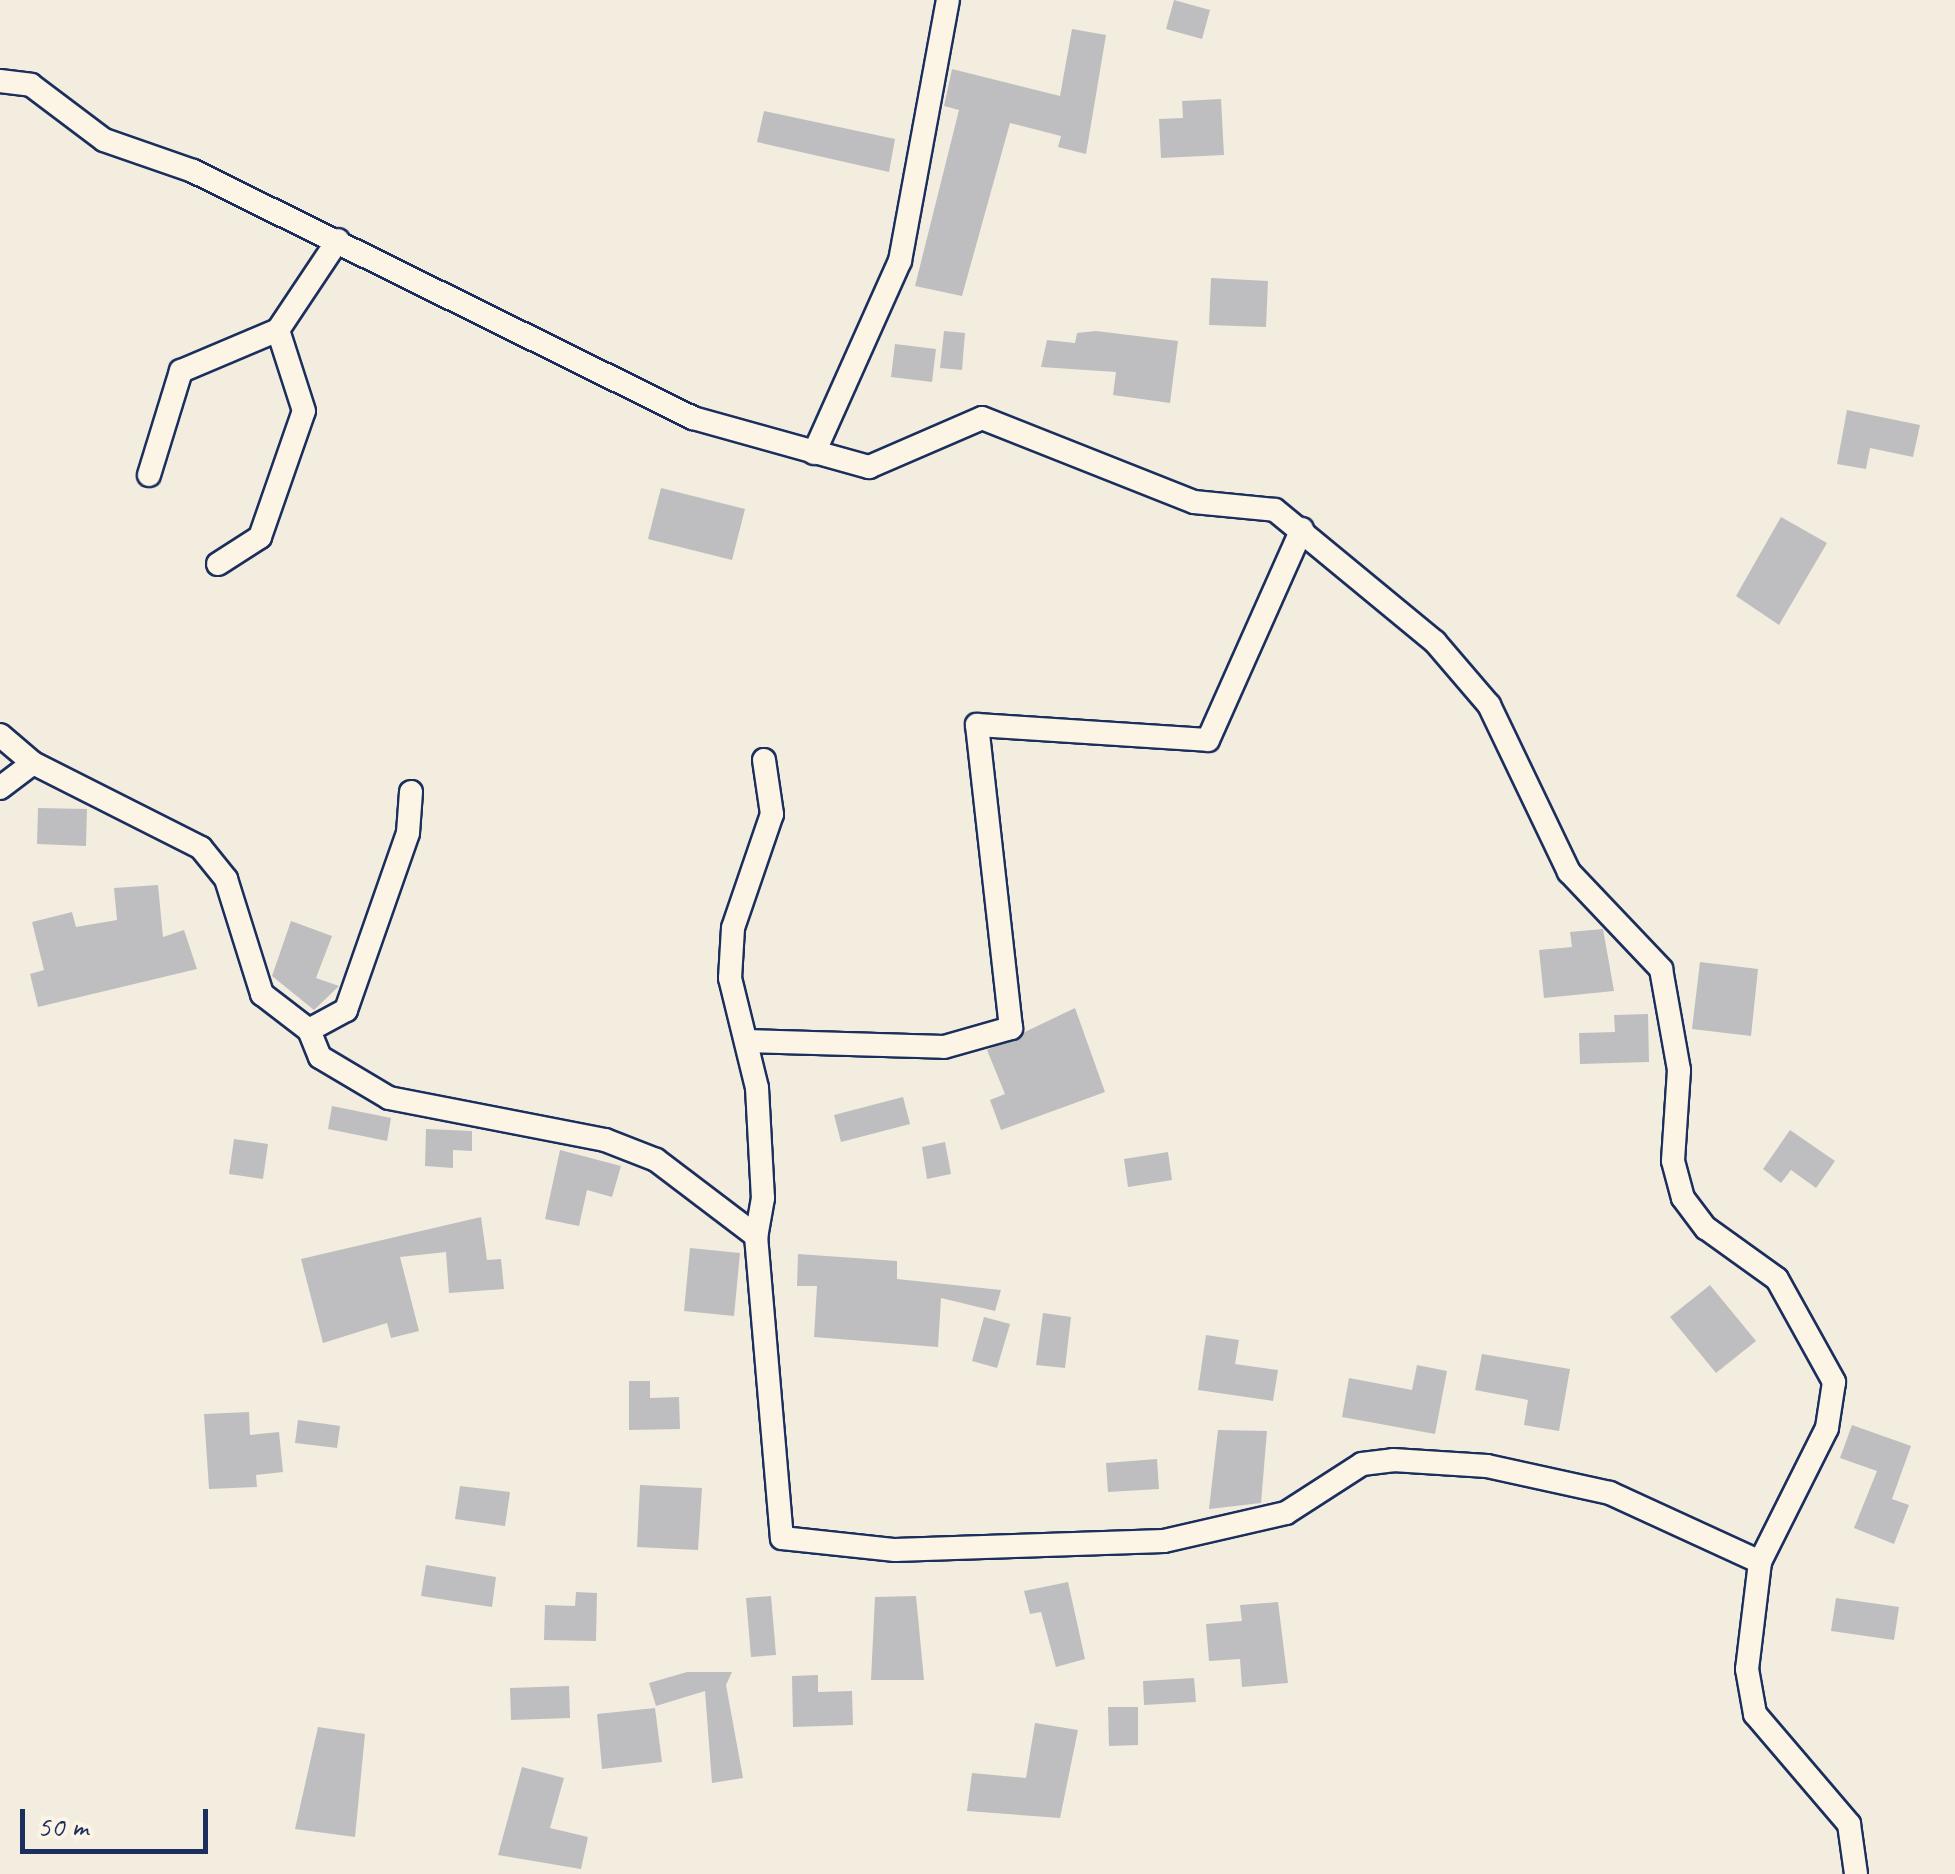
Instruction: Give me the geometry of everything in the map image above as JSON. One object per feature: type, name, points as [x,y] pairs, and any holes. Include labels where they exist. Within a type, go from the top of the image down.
[{"type":"street","points":[[814,453],[900,261],[948,0]]},
{"type":"street","points":[[0,81],[31,86],[104,140],[338,240],[631,392],[814,453],[869,467],[982,418],[1194,502],[1252,504],[1302,529],[1378,588],[1490,705],[1570,872],[1661,969],[1679,1070],[1673,1161],[1683,1198],[1706,1228],[1778,1279],[1834,1382],[1827,1428],[1760,1562],[1748,1692],[1755,1714],[1849,1824],[1856,1874]]},
{"type":"street","points":[[149,476],[181,371],[278,330],[338,240]]},
{"type":"street","points":[[218,564],[260,537],[304,411],[278,330]]},
{"type":"street","points":[[746,1041],[944,1047],[1012,1028],[977,725],[1208,740],[1302,529]]},
{"type":"street","points":[[0,735],[33,762],[201,848],[226,880],[262,994],[309,1030],[336,1075],[389,1098],[604,1140],[656,1160],[756,1236]]},
{"type":"street","points":[[764,760],[772,814],[730,946],[731,1000],[746,1041],[762,1159],[756,1236],[775,1528],[791,1544],[895,1550],[1164,1541],[1286,1513],[1362,1464],[1393,1460],[1487,1466],[1610,1493],[1760,1562]]},
{"type":"street","points":[[0,788],[33,762]]},
{"type":"street","points":[[309,1030],[346,1010],[408,833],[411,792]]},
{"type":"building","points":[[1174,0],[1210,10],[1202,39],[1166,29]]},
{"type":"building","points":[[1072,29],[1106,35],[1086,154],[1058,147],[1061,136],[1010,123],[962,296],[915,286],[959,110],[944,106],[952,69],[1060,96]]},
{"type":"building","points":[[1221,99],[1224,155],[1161,158],[1159,119],[1183,118],[1182,101]]},
{"type":"building","points":[[764,111],[895,139],[889,172],[757,142]]},
{"type":"building","points":[[1211,278],[1268,281],[1266,327],[1209,325]]},
{"type":"building","points":[[944,331],[965,333],[962,370],[940,368]]},
{"type":"building","points":[[1096,331],[1178,341],[1170,403],[1113,395],[1116,372],[1041,367],[1047,340],[1075,343],[1077,333]]},
{"type":"building","points":[[895,344],[936,349],[932,382],[891,377]]},
{"type":"building","points":[[1847,410],[1920,425],[1913,457],[1870,448],[1866,469],[1837,464]]},
{"type":"building","points":[[661,488],[745,509],[732,560],[648,539]]},
{"type":"building","points":[[1781,517],[1827,543],[1779,625],[1736,596]]},
{"type":"building","points":[[38,808],[87,809],[86,846],[37,844]]},
{"type":"building","points":[[158,885],[163,937],[184,930],[197,969],[38,1007],[30,974],[44,970],[32,922],[72,912],[76,927],[117,920],[114,888]]},
{"type":"building","points":[[291,921],[332,936],[316,978],[339,986],[314,1010],[272,976]]},
{"type":"building","points":[[1603,929],[1614,991],[1544,998],[1539,950],[1572,947],[1570,932]]},
{"type":"building","points":[[1700,962],[1758,969],[1751,1036],[1692,1029]]},
{"type":"building","points":[[1075,1008],[1105,1092],[1001,1130],[990,1100],[1005,1094],[987,1050]]},
{"type":"building","points":[[1648,1014],[1649,1062],[1580,1064],[1579,1033],[1615,1032],[1614,1015]]},
{"type":"building","points":[[903,1097],[910,1124],[841,1142],[834,1115]]},
{"type":"building","points":[[332,1106],[391,1118],[387,1141],[328,1129]]},
{"type":"building","points":[[426,1129],[472,1131],[472,1151],[453,1150],[453,1168],[425,1166]]},
{"type":"building","points":[[1790,1130],[1835,1161],[1816,1188],[1791,1170],[1781,1183],[1763,1169]]},
{"type":"building","points":[[234,1139],[268,1144],[263,1179],[229,1174]]},
{"type":"building","points":[[945,1142],[951,1174],[927,1179],[922,1147]]},
{"type":"building","points":[[560,1150],[621,1166],[612,1197],[587,1190],[579,1226],[545,1219]]},
{"type":"building","points":[[1168,1152],[1172,1180],[1128,1187],[1124,1159]]},
{"type":"building","points":[[481,1217],[487,1260],[501,1259],[504,1289],[449,1293],[446,1252],[400,1257],[419,1331],[391,1338],[387,1323],[323,1343],[301,1259]]},
{"type":"building","points":[[690,1248],[740,1253],[734,1316],[684,1311]]},
{"type":"building","points":[[798,1254],[897,1261],[897,1279],[1001,1290],[995,1311],[941,1298],[938,1347],[814,1337],[817,1286],[797,1286]]},
{"type":"building","points":[[1710,1285],[1756,1341],[1716,1373],[1670,1317]]},
{"type":"building","points":[[1043,1313],[1071,1317],[1065,1368],[1036,1365]]},
{"type":"building","points":[[984,1317],[1010,1324],[997,1368],[972,1361]]},
{"type":"building","points":[[1206,1335],[1239,1340],[1235,1364],[1278,1370],[1273,1401],[1198,1390]]},
{"type":"building","points":[[1482,1354],[1570,1369],[1559,1431],[1524,1425],[1528,1400],[1475,1390]]},
{"type":"building","points":[[1417,1365],[1447,1371],[1435,1434],[1342,1417],[1349,1378],[1412,1390]]},
{"type":"building","points":[[629,1381],[650,1381],[650,1398],[679,1397],[680,1429],[629,1430]]},
{"type":"building","points":[[249,1412],[250,1435],[279,1432],[283,1472],[256,1475],[257,1487],[209,1489],[204,1414]]},
{"type":"building","points":[[298,1420],[340,1426],[337,1448],[295,1443]]},
{"type":"building","points":[[1852,1425],[1911,1446],[1892,1499],[1909,1505],[1894,1544],[1854,1528],[1877,1471],[1840,1458]]},
{"type":"building","points":[[1218,1430],[1267,1431],[1261,1503],[1209,1509]]},
{"type":"building","points":[[1157,1459],[1159,1489],[1108,1492],[1106,1463]]},
{"type":"building","points":[[640,1485],[702,1488],[698,1550],[637,1547]]},
{"type":"building","points":[[460,1486],[510,1492],[505,1526],[455,1519]]},
{"type":"building","points":[[426,1565],[496,1577],[492,1607],[421,1596]]},
{"type":"building","points":[[1068,1582],[1085,1659],[1056,1667],[1041,1612],[1030,1614],[1024,1591]]},
{"type":"building","points":[[576,1592],[597,1593],[596,1641],[544,1640],[545,1605],[575,1606]]},
{"type":"building","points":[[771,1596],[776,1655],[751,1657],[746,1598]]},
{"type":"building","points":[[916,1596],[924,1680],[871,1680],[875,1597]]},
{"type":"building","points":[[1836,1598],[1899,1607],[1894,1640],[1831,1631]]},
{"type":"building","points":[[1278,1602],[1288,1683],[1242,1687],[1240,1659],[1209,1661],[1206,1624],[1242,1621],[1240,1605]]},
{"type":"building","points":[[687,1672],[732,1672],[726,1685],[743,1778],[712,1783],[705,1691],[656,1706],[649,1683]]},
{"type":"building","points":[[818,1675],[818,1692],[852,1691],[853,1725],[793,1727],[792,1676]]},
{"type":"building","points":[[1194,1678],[1196,1702],[1144,1705],[1143,1681]]},
{"type":"building","points":[[569,1686],[570,1718],[511,1720],[510,1688]]},
{"type":"building","points":[[1108,1707],[1138,1707],[1138,1745],[1109,1746]]},
{"type":"building","points":[[655,1708],[662,1762],[602,1769],[597,1714]]},
{"type":"building","points":[[1035,1723],[1078,1730],[1060,1818],[967,1811],[972,1773],[1026,1778]]},
{"type":"building","points":[[318,1727],[365,1734],[355,1837],[295,1829]]},
{"type":"building","points":[[522,1767],[564,1778],[550,1828],[588,1837],[581,1869],[498,1855]]}]
